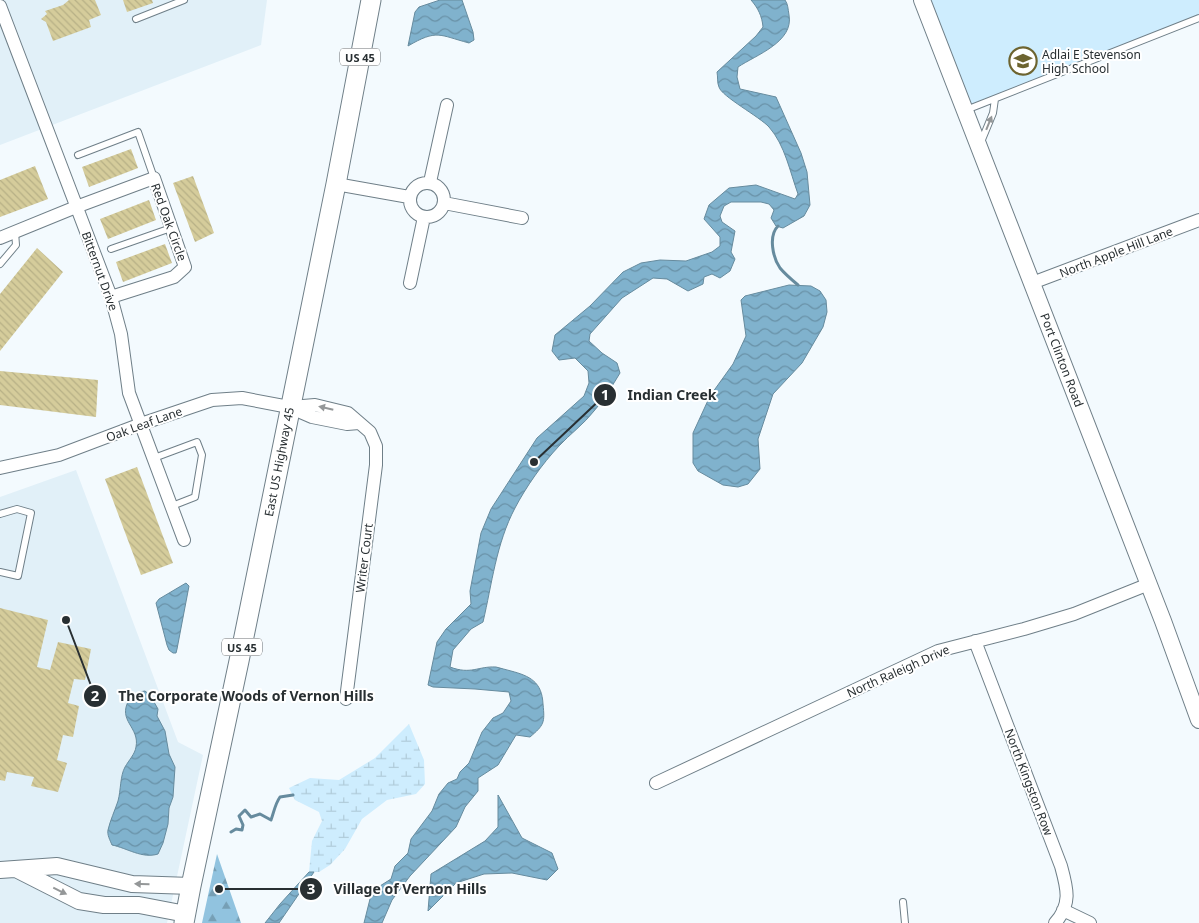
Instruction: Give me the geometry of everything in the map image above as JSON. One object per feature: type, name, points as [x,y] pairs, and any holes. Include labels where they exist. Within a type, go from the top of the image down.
[{"type":"main road","name":"East US Highway 45","points":[[185,918],[336,184],[371,0]]},
{"type":"street","name":"Port Clinton Road","points":[[922,0],[1149,584],[1199,720]]},
{"type":"street","name":"Bitternut Drive","points":[[0,6],[111,297],[120,334],[129,394],[184,540]]},
{"type":"street","points":[[430,182],[447,105]]},
{"type":"street","name":"Red Oak Circle","points":[[0,238],[154,178],[185,267],[174,277],[111,297]]},
{"type":"street","points":[[430,182],[440,189],[443,194],[444,203],[440,211],[435,215],[424,217],[414,212],[409,202],[409,196],[414,187],[430,182]]},
{"type":"street","points":[[336,184],[409,196]]},
{"type":"street","points":[[444,203],[522,218]]},
{"type":"street","points":[[410,283],[424,217]]},
{"type":"street","name":"North Apple Hill Lane","points":[[1032,283],[1199,220]]},
{"type":"street","name":"Oak Leaf Lane","points":[[0,468],[59,455],[212,400],[242,398],[290,408]]},
{"type":"street","name":"Writer Court","points":[[290,408],[312,417],[347,424],[359,423],[370,432],[376,446],[376,465],[346,699]]},
{"type":"street","name":"North Raleigh Drive","points":[[656,783],[938,651],[1074,614],[1149,584]]},
{"type":"street","name":"North Kingston Row","points":[[975,641],[1061,866],[1067,889],[1066,905],[1055,923]]},
{"type":"street","points":[[8,870],[58,866],[132,884],[191,886]]},
{"type":"street","points":[[8,870],[80,901],[104,905],[139,905],[185,918]]},
{"type":"street","points":[[1063,910],[1090,923]]},
{"type":"lane","points":[[136,19],[184,0]]},
{"type":"lane","points":[[965,111],[1199,18]]},
{"type":"lane","points":[[979,146],[990,122],[995,99]]},
{"type":"lane","points":[[78,155],[138,132],[154,178]]},
{"type":"lane","points":[[111,249],[171,228]]},
{"type":"lane","points":[[0,264],[16,246],[15,232]]},
{"type":"lane","points":[[154,458],[197,442],[202,455],[195,497],[172,506]]},
{"type":"lane","points":[[0,514],[17,509],[30,514],[18,576],[0,572]]},
{"type":"lane","points":[[903,902],[905,923]]},
{"type":"shaded area","points":[[0,0],[267,0],[261,45],[0,145]]},
{"type":"shaded area","points":[[76,470],[178,742],[203,755],[167,923],[0,923],[0,497]]},
{"type":"green space","name":"Adlai E Stevenson High School","points":[[929,0],[1199,0],[1199,18],[965,111]]},
{"type":"green space","points":[[409,724],[424,760],[425,784],[416,794],[387,800],[362,819],[345,849],[330,865],[319,872],[309,872],[312,841],[322,821],[319,812],[295,800],[289,788],[310,778],[339,780],[375,758]]},
{"type":"green space","points":[[217,854],[241,923],[202,923]]},
{"type":"water","points":[[440,0],[462,0],[474,40],[469,43],[444,36],[432,35],[408,46],[415,12],[419,7]]},
{"type":"water","points":[[751,0],[785,0],[789,24],[786,33],[772,47],[738,67],[737,77],[740,89],[776,97],[801,153],[807,172],[810,205],[804,216],[783,228],[776,226],[771,218],[774,210],[769,204],[761,202],[731,202],[724,206],[720,216],[722,222],[735,231],[731,252],[735,259],[730,271],[720,278],[712,274],[704,277],[703,284],[688,291],[667,279],[653,278],[622,298],[590,334],[589,341],[617,363],[620,373],[598,407],[546,460],[519,500],[503,536],[483,622],[471,629],[453,650],[450,667],[469,670],[496,667],[518,673],[534,681],[542,696],[544,715],[542,723],[530,737],[516,735],[498,765],[478,778],[478,791],[465,807],[456,827],[410,876],[392,900],[382,923],[364,923],[372,891],[391,879],[395,866],[408,853],[411,839],[432,811],[439,794],[448,783],[457,779],[460,772],[469,763],[482,732],[493,718],[503,713],[511,701],[509,692],[433,687],[428,685],[437,642],[446,629],[471,604],[470,591],[481,533],[491,509],[537,438],[584,396],[589,383],[588,371],[575,358],[559,360],[552,351],[555,335],[590,306],[623,272],[641,263],[660,260],[686,261],[712,252],[720,246],[720,237],[704,219],[709,205],[729,188],[756,185],[795,199],[798,194],[783,150],[775,134],[764,123],[726,96],[718,85],[717,72],[756,36],[763,27],[759,12]]},
{"type":"water","points":[[789,285],[811,286],[820,291],[826,300],[827,312],[823,327],[802,363],[773,394],[758,439],[760,469],[748,484],[738,487],[723,485],[698,471],[693,463],[693,433],[710,396],[733,364],[746,336],[741,300],[745,296]]},
{"type":"water","points":[[186,583],[189,586],[177,649],[176,653],[173,653],[167,645],[156,603],[159,599]]},
{"type":"water","points":[[145,691],[150,695],[158,709],[157,716],[165,731],[169,754],[175,767],[173,797],[169,808],[168,824],[158,854],[152,855],[140,854],[112,845],[108,832],[118,801],[123,771],[136,747],[135,734],[127,719],[126,707],[132,696]]},
{"type":"water","points":[[498,795],[522,838],[552,853],[558,869],[547,880],[512,873],[484,874],[456,883],[428,911],[431,874],[485,841],[498,827]]},
{"type":"water","points":[[309,872],[314,872],[279,923],[265,923],[280,904]]},
{"type":"building","points":[[69,0],[95,0],[101,15],[89,20],[91,27],[53,41],[46,22],[41,19],[47,14],[45,11],[63,5]]},
{"type":"building","points":[[123,0],[152,0],[153,3],[127,12]]},
{"type":"building","points":[[131,149],[138,168],[89,187],[82,167]]},
{"type":"building","points":[[35,166],[48,199],[0,217],[0,180]]},
{"type":"building","points":[[193,176],[214,233],[195,242],[173,183]]},
{"type":"building","points":[[149,200],[156,220],[108,239],[100,219]]},
{"type":"building","points":[[165,244],[172,263],[123,282],[116,262]]},
{"type":"building","points":[[37,248],[63,272],[0,351],[0,294]]},
{"type":"building","points":[[0,371],[98,380],[96,417],[0,405]]},
{"type":"building","points":[[137,467],[173,563],[141,575],[105,479]]},
{"type":"building","points":[[0,608],[48,620],[37,667],[50,670],[58,642],[91,649],[85,680],[74,679],[68,703],[79,706],[73,737],[63,735],[57,760],[67,763],[58,792],[31,786],[34,777],[7,772],[5,781],[0,780]]},
{"type":"waterway","points":[[778,226],[772,241],[775,259],[786,275],[798,285]]},
{"type":"waterway","points":[[231,832],[236,829],[242,830],[243,825],[239,816],[245,810],[251,817],[260,814],[271,820],[280,797],[293,795]]},
{"type":"place","name":"Adlai E Stevenson High School","points":[[1023,61]]},
{"type":"place","name":"Indian Creek","points":[[534,462]]},
{"type":"place","name":"The Corporate Woods of Vernon Hills","points":[[66,620]]},
{"type":"place","name":"Village of Vernon Hills","points":[[219,889]]}]
